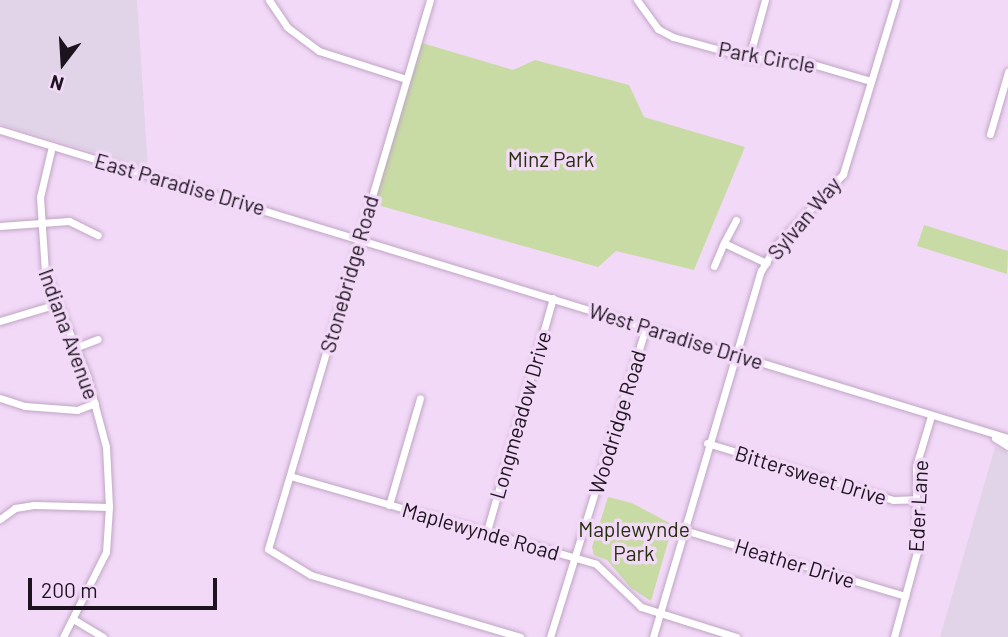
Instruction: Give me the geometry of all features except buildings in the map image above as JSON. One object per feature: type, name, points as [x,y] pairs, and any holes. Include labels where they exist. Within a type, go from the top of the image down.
[{"type":"street","points":[[268,0],[287,27],[319,51],[406,79]]},
{"type":"street","name":"Stonebridge Road","points":[[430,0],[268,549],[311,575],[520,637]]},
{"type":"street","name":"Park Circle","points":[[637,0],[658,29],[673,37],[748,58],[802,61],[871,81]]},
{"type":"street","points":[[748,58],[765,0]]},
{"type":"street","name":"Sylvan Way","points":[[653,637],[707,443],[766,263],[775,247],[843,174],[896,0]]},
{"type":"street","points":[[990,134],[1008,72]]},
{"type":"street","name":"East Paradise Drive","points":[[0,130],[360,237]]},
{"type":"street","name":"Indiana Avenue","points":[[51,146],[39,222],[45,272],[77,347],[106,447],[109,507],[106,552],[63,637]]},
{"type":"street","points":[[714,266],[736,220]]},
{"type":"street","points":[[0,226],[69,221],[98,235]]},
{"type":"street","name":"West Paradise Drive","points":[[360,237],[992,436],[1008,438]]},
{"type":"street","points":[[724,243],[766,263]]},
{"type":"street","name":"Longmeadow Drive","points":[[487,531],[553,298]]},
{"type":"street","points":[[0,321],[57,304]]},
{"type":"street","name":"Woodridge Road","points":[[550,637],[646,326]]},
{"type":"street","points":[[77,347],[98,339]]},
{"type":"street","points":[[0,398],[25,406],[77,410],[94,403]]},
{"type":"street","points":[[389,505],[420,398]]},
{"type":"street","name":"Eder Lane","points":[[894,637],[919,540],[916,466],[931,416]]},
{"type":"street","name":"West Paradise Drive","points":[[992,436],[1008,446]]},
{"type":"street","name":"Bittersweet Drive","points":[[707,443],[893,500],[916,499]]},
{"type":"street","name":"Maplewynde Road","points":[[290,476],[596,564],[630,600],[660,615],[736,637]]},
{"type":"street","points":[[0,519],[15,508],[34,505],[109,507]]},
{"type":"street","name":"Heather Drive","points":[[684,530],[905,596]]},
{"type":"street","points":[[73,619],[103,637]]},
{"type":"shaded area","points":[[0,0],[137,0],[148,168],[0,124]]},
{"type":"shaded area","points":[[995,447],[1008,453],[1008,637],[940,637]]},
{"type":"green space","name":"Minz Park","points":[[422,43],[513,70],[535,60],[629,85],[644,117],[745,147],[694,270],[616,251],[598,267],[374,204]]},
{"type":"green space","points":[[924,225],[1008,251],[1007,274],[917,246]]},
{"type":"green space","name":"Maplewynde Park","points":[[608,497],[632,503],[673,525],[651,601],[631,588],[607,560],[594,555],[592,547]]}]
